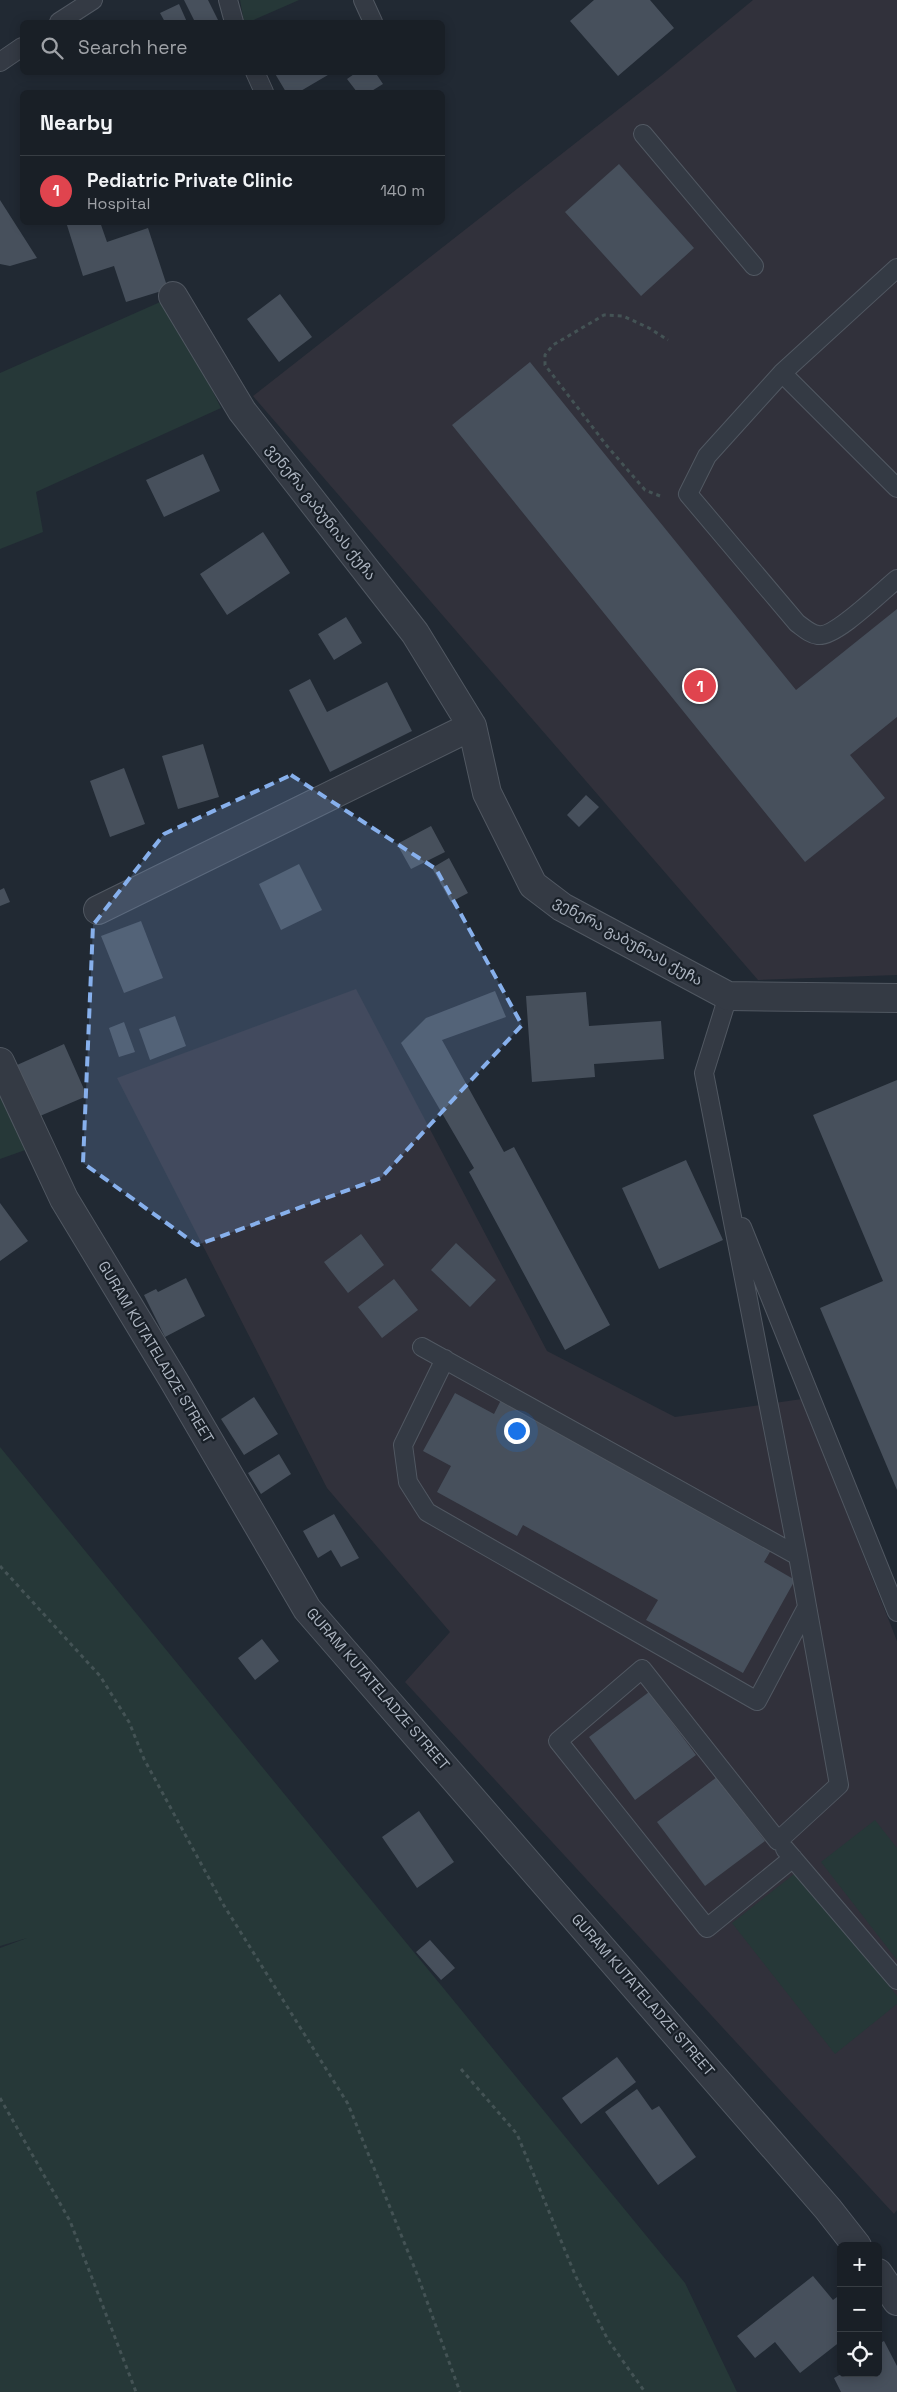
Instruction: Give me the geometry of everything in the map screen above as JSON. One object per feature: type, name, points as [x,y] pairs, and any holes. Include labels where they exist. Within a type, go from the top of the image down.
[{"type":"street","name":"ვენერა გაბუნიას ქუჩა","points":[[173,296],[242,411],[415,633],[472,726],[487,793],[532,885],[562,907],[728,996],[897,998]]},
{"type":"street","points":[[98,910],[472,726]]},
{"type":"street","name":"GURAM KUTATELADZE STREET","points":[[0,1062],[64,1199],[174,1381],[307,1609],[828,2209],[854,2242]]},
{"type":"street","points":[[882,2279],[897,2301]]},
{"type":"lane","points":[[62,20],[93,0]]},
{"type":"lane","points":[[228,0],[233,20]]},
{"type":"lane","points":[[363,0],[372,20]]},
{"type":"lane","points":[[0,62],[20,48]]},
{"type":"lane","points":[[256,75],[263,90]]},
{"type":"lane","points":[[643,134],[754,266]]},
{"type":"lane","points":[[897,268],[782,373],[707,456],[688,494],[798,623],[809,632],[820,636],[836,631],[897,579]]},
{"type":"lane","points":[[782,373],[897,488]]},
{"type":"lane","points":[[728,996],[704,1073],[798,1556],[839,1785],[778,1841]]},
{"type":"lane","points":[[727,1189],[897,1612]]},
{"type":"lane","points":[[422,1347],[798,1556]]},
{"type":"lane","points":[[445,1359],[404,1445],[408,1482],[427,1512],[758,1701],[807,1607]]},
{"type":"lane","points":[[793,1858],[707,1928],[558,1741],[642,1669],[778,1841],[793,1858],[897,1980]]},
{"type":"path","points":[[668,340],[649,328],[623,316],[604,315],[553,345],[545,354],[545,365],[607,446],[645,490],[665,497],[688,494]]},
{"type":"path","points":[[0,1566],[100,1676],[129,1722],[144,1759],[223,1904],[348,2104],[417,2274],[460,2392]]},
{"type":"path","points":[[461,2069],[517,2134],[576,2277],[608,2340],[645,2392]]},
{"type":"path","points":[[0,2098],[70,2221],[136,2392]]},
{"type":"highlighted area","points":[[291,775],[436,869],[522,1025],[381,1178],[197,1245],[83,1163],[93,925],[164,834]]},
{"type":"shaded area","points":[[240,0],[299,0],[254,20],[244,20]]},
{"type":"shaded area","points":[[753,0],[897,0],[897,975],[758,980],[253,396],[661,76]]},
{"type":"shaded area","points":[[167,299],[221,408],[36,492],[43,532],[0,549],[0,373]]},
{"type":"shaded area","points":[[356,989],[547,1351],[675,1417],[802,1399],[897,1641],[897,2210],[894,2214],[405,1682],[450,1632],[327,1488],[117,1078]]},
{"type":"shaded area","points":[[0,1089],[28,1149],[0,1159]]},
{"type":"shaded area","points":[[0,1447],[685,2283],[737,2392],[0,2392],[0,1948],[27,1938],[0,1946]]},
{"type":"shaded area","points":[[875,1820],[897,1848],[897,1960],[821,1862]]},
{"type":"shaded area","points":[[798,1871],[897,1996],[897,2004],[835,2054],[732,1923]]},
{"type":"building","points":[[184,0],[208,0],[218,20],[194,20]]},
{"type":"building","points":[[594,0],[650,0],[674,28],[618,76],[570,21]]},
{"type":"building","points":[[179,4],[186,20],[164,20],[160,13]]},
{"type":"building","points":[[276,75],[328,75],[302,90],[285,90]]},
{"type":"building","points":[[353,75],[377,75],[383,84],[373,90],[355,90],[347,79]]},
{"type":"building","points":[[619,164],[694,248],[641,296],[565,212]]},
{"type":"building","points":[[0,200],[37,258],[10,266],[0,264]]},
{"type":"building","points":[[67,225],[101,225],[107,242],[148,228],[168,289],[126,302],[114,266],[83,276]]},
{"type":"building","points":[[280,294],[312,337],[279,362],[247,319]]},
{"type":"building","points":[[530,362],[796,690],[897,609],[897,717],[850,755],[885,798],[805,862],[452,425]]},
{"type":"building","points":[[203,454],[220,491],[164,517],[146,480]]},
{"type":"building","points":[[263,532],[290,573],[227,615],[200,574]]},
{"type":"building","points":[[346,617],[362,643],[334,660],[318,634]]},
{"type":"building","points":[[310,679],[327,712],[387,682],[412,731],[330,772],[289,690]]},
{"type":"building","points":[[203,744],[219,797],[178,809],[162,756]]},
{"type":"building","points":[[124,768],[145,824],[110,837],[90,781]]},
{"type":"building","points":[[586,795],[599,807],[579,827],[567,815]]},
{"type":"building","points":[[431,826],[445,852],[411,869],[397,844]]},
{"type":"building","points":[[449,858],[468,893],[451,902],[432,868]]},
{"type":"building","points":[[299,864],[322,910],[281,930],[259,884]]},
{"type":"building","points":[[4,888],[10,902],[0,906],[0,890]]},
{"type":"building","points":[[141,921],[163,978],[124,993],[101,936]]},
{"type":"building","points":[[495,991],[506,1017],[442,1040],[504,1152],[514,1147],[610,1325],[565,1350],[469,1172],[474,1168],[401,1043],[426,1018]]},
{"type":"building","points":[[586,992],[589,1026],[661,1021],[664,1059],[594,1064],[595,1077],[532,1082],[526,996]]},
{"type":"building","points":[[175,1016],[186,1046],[150,1060],[139,1029]]},
{"type":"building","points":[[124,1022],[135,1052],[119,1057],[109,1028]]},
{"type":"building","points":[[64,1044],[87,1096],[40,1116],[17,1065]]},
{"type":"building","points":[[897,1080],[897,1490],[820,1308],[883,1281],[813,1115]]},
{"type":"building","points":[[686,1160],[723,1240],[659,1269],[622,1188]]},
{"type":"building","points":[[0,1203],[28,1241],[0,1261]]},
{"type":"building","points":[[361,1234],[384,1265],[348,1293],[324,1262]]},
{"type":"building","points":[[456,1243],[496,1280],[470,1307],[431,1270]]},
{"type":"building","points":[[186,1278],[205,1316],[165,1337],[144,1295],[156,1289],[158,1292]]},
{"type":"building","points":[[394,1279],[418,1310],[382,1338],[358,1307]]},
{"type":"building","points":[[455,1393],[494,1414],[501,1400],[771,1550],[764,1562],[795,1580],[743,1673],[646,1620],[658,1600],[523,1525],[517,1536],[437,1492],[451,1466],[423,1451]]},
{"type":"building","points":[[254,1397],[278,1434],[244,1455],[221,1419]]},
{"type":"building","points":[[279,1454],[291,1474],[261,1494],[248,1473]]},
{"type":"building","points":[[334,1514],[359,1558],[341,1567],[331,1550],[318,1558],[303,1531]]},
{"type":"building","points":[[262,1639],[279,1661],[255,1680],[238,1658]]},
{"type":"building","points":[[649,1692],[696,1755],[635,1800],[589,1737]]},
{"type":"building","points":[[717,1777],[765,1841],[705,1886],[657,1822]]},
{"type":"building","points":[[419,1811],[454,1862],[417,1888],[382,1837]]},
{"type":"building","points":[[430,1940],[455,1968],[441,1980],[416,1952]]},
{"type":"building","points":[[617,2057],[636,2082],[581,2124],[562,2098]]},
{"type":"building","points":[[637,2089],[652,2110],[659,2106],[696,2157],[658,2185],[605,2112]]},
{"type":"building","points":[[813,2276],[833,2300],[837,2297],[837,2344],[800,2373],[775,2342],[755,2358],[737,2336]]},
{"type":"building","points":[[884,2341],[897,2366],[897,2392],[841,2392],[834,2378],[837,2376],[882,2377],[882,2342]]},
{"type":"place","name":"Pediatric Private Clinic","points":[[700,686]]}]
